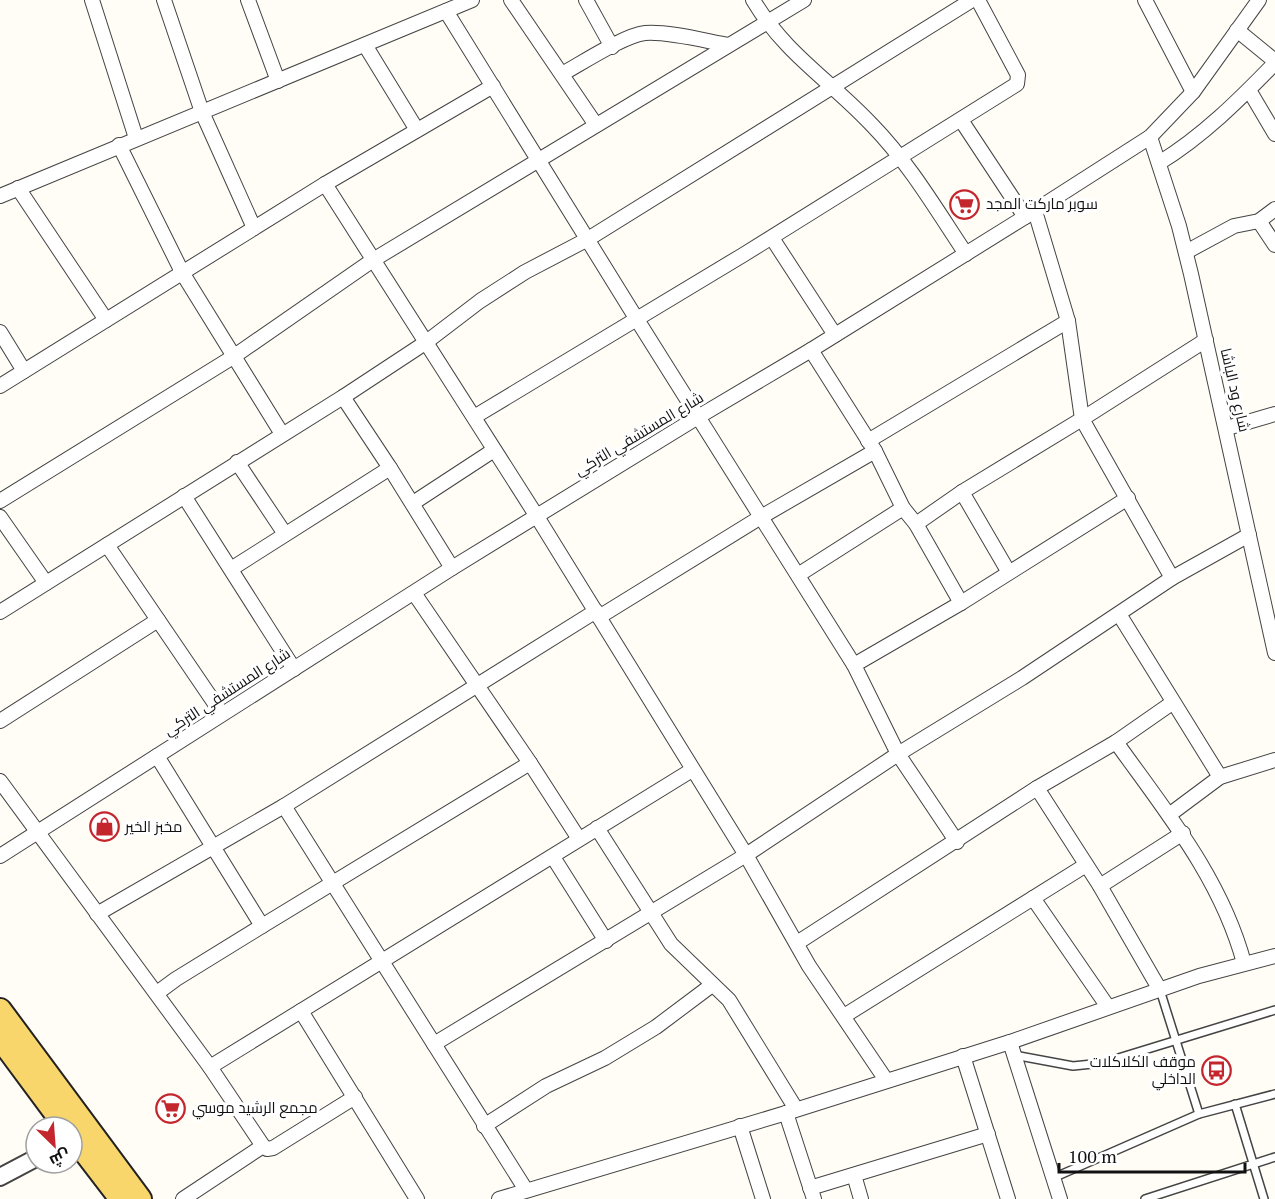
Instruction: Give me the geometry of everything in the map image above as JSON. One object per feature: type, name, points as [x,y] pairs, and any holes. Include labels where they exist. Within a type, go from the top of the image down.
[{"type":"main road","points":[[0,1010],[64,1115]]},
{"type":"main road","points":[[2,1044],[60,1115]]},
{"type":"main road","points":[[84,1143],[140,1199]]},
{"type":"main road","points":[[84,1147],[121,1199]]},
{"type":"street","points":[[92,0],[136,138]]},
{"type":"street","points":[[164,0],[202,112],[254,228]]},
{"type":"street","points":[[248,0],[278,81]]},
{"type":"street","points":[[0,196],[472,0]]},
{"type":"street","points":[[511,0],[596,125]]},
{"type":"street","points":[[586,0],[612,47]]},
{"type":"street","points":[[753,0],[767,23],[801,60],[871,123],[902,157],[966,254]]},
{"type":"street","points":[[0,501],[233,357],[373,260],[804,0]]},
{"type":"street","points":[[0,612],[343,397],[516,278],[588,239],[972,0]]},
{"type":"street","points":[[474,417],[772,238],[1017,84],[1018,75],[978,0]]},
{"type":"street","points":[[1144,0],[1192,92]]},
{"type":"street","name":"شارع المستشفي التركي","points":[[0,856],[536,515],[811,350],[1150,137],[1192,92],[1259,0]]},
{"type":"street","points":[[446,11],[854,665],[898,754],[957,842]]},
{"type":"street","points":[[1159,163],[1185,147],[1216,121],[1275,62],[1237,30]]},
{"type":"street","points":[[562,74],[641,34],[648,33],[729,45]]},
{"type":"street","points":[[364,45],[417,130]]},
{"type":"street","points":[[0,386],[325,184],[492,86]]},
{"type":"street","points":[[1249,90],[1275,134]]},
{"type":"street","points":[[961,120],[1030,214],[1068,321],[1083,419],[1172,578]]},
{"type":"street","name":"شارع ود الباشا","points":[[1150,137],[1186,252],[1272,629],[1275,653]]},
{"type":"street","points":[[119,145],[183,274],[282,434]]},
{"type":"street","points":[[325,184],[536,515],[746,855],[830,998],[886,1080]]},
{"type":"street","points":[[18,188],[106,320]]},
{"type":"street","points":[[1186,252],[1234,226],[1259,220],[1275,209]]},
{"type":"street","points":[[1259,220],[1275,245]]},
{"type":"street","points":[[772,238],[835,335]]},
{"type":"street","points":[[98,914],[284,806],[477,685],[761,517],[1068,321]]},
{"type":"street","points":[[0,332],[24,371]]},
{"type":"street","points":[[916,524],[962,492],[1083,419],[1206,340]]},
{"type":"street","points":[[811,350],[872,446],[903,508],[916,524],[961,603]]},
{"type":"street","points":[[343,397],[413,503],[452,568]]},
{"type":"street","points":[[1227,428],[1275,414]]},
{"type":"street","points":[[413,503],[494,450]]},
{"type":"street","points":[[237,462],[285,534]]},
{"type":"street","points":[[231,569],[390,468]]},
{"type":"street","points":[[962,492],[1008,571]]},
{"type":"street","points":[[184,496],[294,669]]},
{"type":"street","points":[[854,665],[961,603],[1008,571],[1128,498]]},
{"type":"street","points":[[798,575],[903,508]]},
{"type":"street","points":[[0,518],[46,583]]},
{"type":"street","points":[[434,1044],[746,855],[898,754],[1022,678],[1172,578],[1249,535]]},
{"type":"street","points":[[107,544],[222,714]]},
{"type":"street","points":[[414,593],[579,839]]},
{"type":"street","points":[[1119,614],[1172,703],[1220,777]]},
{"type":"street","points":[[0,721],[158,620]]},
{"type":"street","points":[[797,943],[957,842],[1037,788],[1116,742],[1172,703]]},
{"type":"street","points":[[1116,742],[1183,833],[1224,905],[1237,937],[1244,963]]},
{"type":"street","points":[[157,756],[262,926]]},
{"type":"street","points":[[1168,815],[1220,777],[1275,760]]},
{"type":"street","points":[[157,993],[176,979],[530,763]]},
{"type":"street","points":[[210,1067],[692,770]]},
{"type":"street","points":[[0,781],[157,993],[210,1067],[262,1146],[267,1149],[273,1148],[355,1097]]},
{"type":"street","points":[[1037,788],[1100,886],[1160,990]]},
{"type":"street","points":[[284,806],[526,1190]]},
{"type":"street","points":[[597,828],[671,944],[729,1000],[791,1111],[812,1193],[854,1175],[988,1134]]},
{"type":"street","points":[[1100,886],[1183,833]]},
{"type":"street","points":[[554,856],[606,941]]},
{"type":"street","points":[[844,1016],[1086,865]]},
{"type":"street","points":[[1033,898],[1108,1006]]},
{"type":"street","points":[[502,1199],[963,1056],[1012,1048],[1108,1006],[1244,963],[1275,956]]},
{"type":"street","points":[[484,1126],[546,1086],[605,1058],[656,1027],[711,985]]},
{"type":"street","points":[[301,1011],[417,1199]]},
{"type":"street","points":[[1012,1048],[1060,1199]]},
{"type":"street","points":[[963,1056],[988,1134],[1002,1197]]},
{"type":"street","points":[[740,1126],[763,1199]]},
{"type":"street","points":[[183,1199],[262,1146]]},
{"type":"street","points":[[0,1176],[24,1164]]},
{"type":"street","points":[[854,1175],[861,1199]]},
{"type":"lane","points":[[1160,990],[1199,1114]]},
{"type":"lane","points":[[1012,1048],[1073,1066],[1090,1065],[1275,1010]]},
{"type":"lane","points":[[1053,1178],[1199,1114],[1275,1094]]},
{"type":"lane","points":[[1235,1104],[1264,1199]]},
{"type":"lane","points":[[1145,1199],[1275,1157]]},
{"type":"place","name":"سوبر ماركت المجد","points":[[965,204]]},
{"type":"place","name":"مخبز الخير","points":[[104,827]]},
{"type":"place","name":"موقف الكلاكلات الداخلي","points":[[1217,1071]]},
{"type":"place","name":"مجمع الرشيد موسي","points":[[171,1108]]}]
